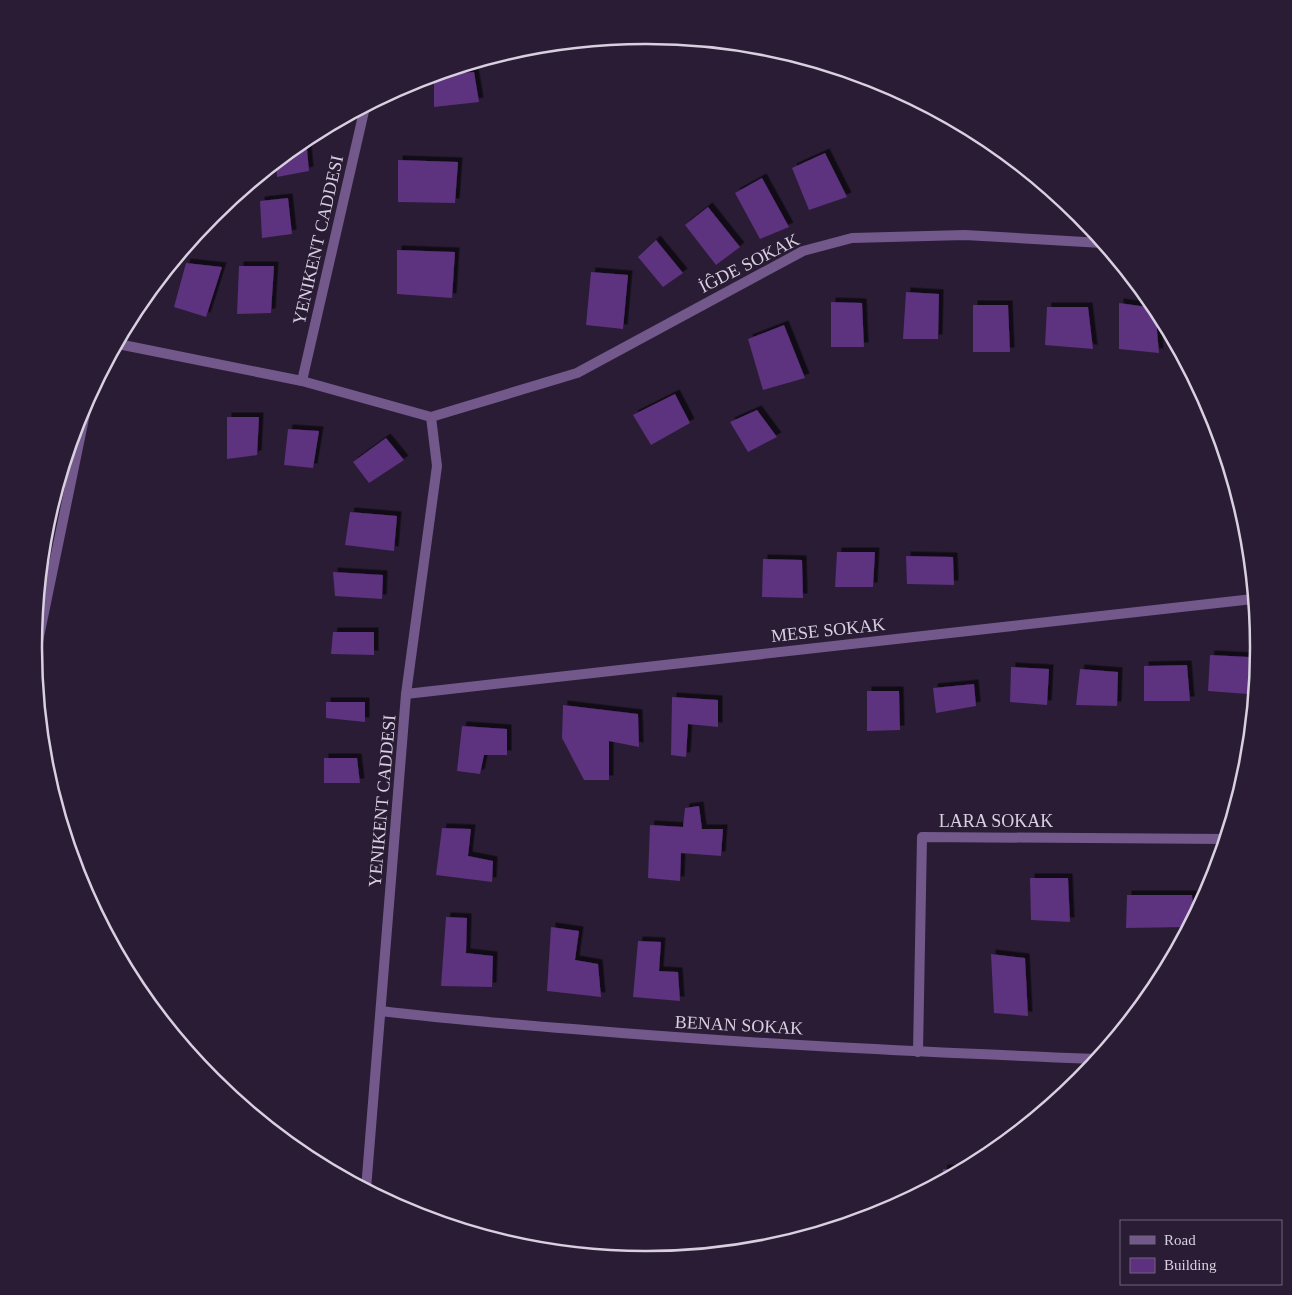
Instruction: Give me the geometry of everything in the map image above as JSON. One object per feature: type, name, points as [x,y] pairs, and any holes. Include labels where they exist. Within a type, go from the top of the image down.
[{"type":"street","name":"YENIKENT CADDESI","points":[[302,381],[364,114]]},
{"type":"street","name":"İĜDE SOKAK","points":[[431,417],[577,373],[803,251],[852,238],[965,235],[1093,242]]},
{"type":"street","points":[[124,345],[302,381],[431,417]]},
{"type":"street","name":"YENIKENT CADDESI","points":[[367,1182],[406,694],[438,466],[431,417]]},
{"type":"street","points":[[44,614],[79,443]]},
{"type":"street","name":"MESE SOKAK","points":[[406,694],[1247,600]]},
{"type":"street","name":"LARA SOKAK","points":[[918,1052],[922,837],[1218,839]]},
{"type":"street","name":"BENAN SOKAK","points":[[381,1011],[434,1018],[680,1038],[918,1052],[1087,1059]]},
{"type":"building","points":[[474,72],[479,102],[434,107],[434,83],[463,73]]},
{"type":"building","points":[[307,149],[309,171],[277,177],[277,171]]},
{"type":"building","points":[[825,153],[847,197],[809,210],[792,168]]},
{"type":"building","points":[[398,160],[458,162],[455,203],[398,202]]},
{"type":"building","points":[[762,178],[789,227],[760,239],[735,193]]},
{"type":"building","points":[[288,198],[292,234],[262,238],[260,201]]},
{"type":"building","points":[[708,207],[740,247],[716,265],[685,225]]},
{"type":"building","points":[[656,240],[683,273],[663,287],[638,257]]},
{"type":"building","points":[[397,250],[455,252],[452,298],[397,294]]},
{"type":"building","points":[[186,263],[222,267],[206,317],[174,307]]},
{"type":"building","points":[[239,266],[274,266],[271,313],[237,314]]},
{"type":"building","points":[[591,272],[628,275],[623,329],[586,325]]},
{"type":"building","points":[[906,292],[939,294],[938,339],[903,339]]},
{"type":"building","points":[[831,302],[862,303],[864,347],[831,347]]},
{"type":"building","points":[[1119,303],[1144,306],[1157,326],[1159,353],[1119,349]]},
{"type":"building","points":[[973,305],[1008,305],[1010,352],[973,352]]},
{"type":"building","points":[[1047,307],[1088,307],[1093,349],[1045,345]]},
{"type":"building","points":[[784,325],[805,378],[763,390],[748,339]]},
{"type":"building","points":[[675,394],[690,423],[651,445],[633,415]]},
{"type":"building","points":[[757,410],[777,437],[748,452],[730,422]]},
{"type":"building","points":[[227,417],[259,417],[257,455],[227,459]]},
{"type":"building","points":[[288,429],[319,431],[313,468],[284,465]]},
{"type":"building","points":[[386,438],[404,460],[369,483],[353,462]]},
{"type":"building","points":[[350,512],[397,516],[394,551],[345,545]]},
{"type":"building","points":[[837,552],[875,552],[873,587],[835,587]]},
{"type":"building","points":[[906,556],[953,557],[954,585],[907,584]]},
{"type":"building","points":[[763,559],[802,560],[803,598],[762,597]]},
{"type":"building","points":[[333,572],[383,575],[382,599],[335,596]]},
{"type":"building","points":[[333,632],[374,632],[374,655],[331,654]]},
{"type":"building","points":[[1210,655],[1249,657],[1247,694],[1208,691]]},
{"type":"building","points":[[1187,665],[1190,701],[1144,701],[1144,666]]},
{"type":"building","points":[[1011,667],[1049,669],[1047,705],[1010,702]]},
{"type":"building","points":[[1080,669],[1118,672],[1117,706],[1076,705]]},
{"type":"building","points":[[974,684],[976,706],[936,713],[933,688]]},
{"type":"building","points":[[867,691],[899,691],[900,730],[867,731]]},
{"type":"building","points":[[672,697],[718,700],[718,727],[688,724],[686,757],[671,755]]},
{"type":"building","points":[[326,702],[365,702],[365,722],[326,718]]},
{"type":"building","points":[[563,705],[638,714],[639,747],[609,741],[609,780],[584,780],[562,738]]},
{"type":"building","points":[[462,726],[507,729],[507,755],[484,755],[480,774],[457,771]]},
{"type":"building","points":[[324,758],[357,758],[360,783],[324,783]]},
{"type":"building","points":[[699,806],[702,829],[723,829],[721,856],[681,853],[680,881],[648,878],[650,825],[683,827],[685,808]]},
{"type":"building","points":[[442,828],[471,829],[468,856],[493,861],[492,882],[436,875]]},
{"type":"building","points":[[1030,878],[1068,878],[1070,922],[1031,920]]},
{"type":"building","points":[[1127,895],[1192,895],[1193,902],[1180,927],[1126,928]]},
{"type":"building","points":[[446,917],[467,918],[466,953],[493,956],[492,987],[441,986]]},
{"type":"building","points":[[551,927],[579,931],[575,960],[598,964],[601,997],[547,991]]},
{"type":"building","points":[[638,941],[661,942],[659,971],[678,972],[680,1001],[633,997]]},
{"type":"building","points":[[991,954],[1025,958],[1028,1016],[994,1013]]}]
